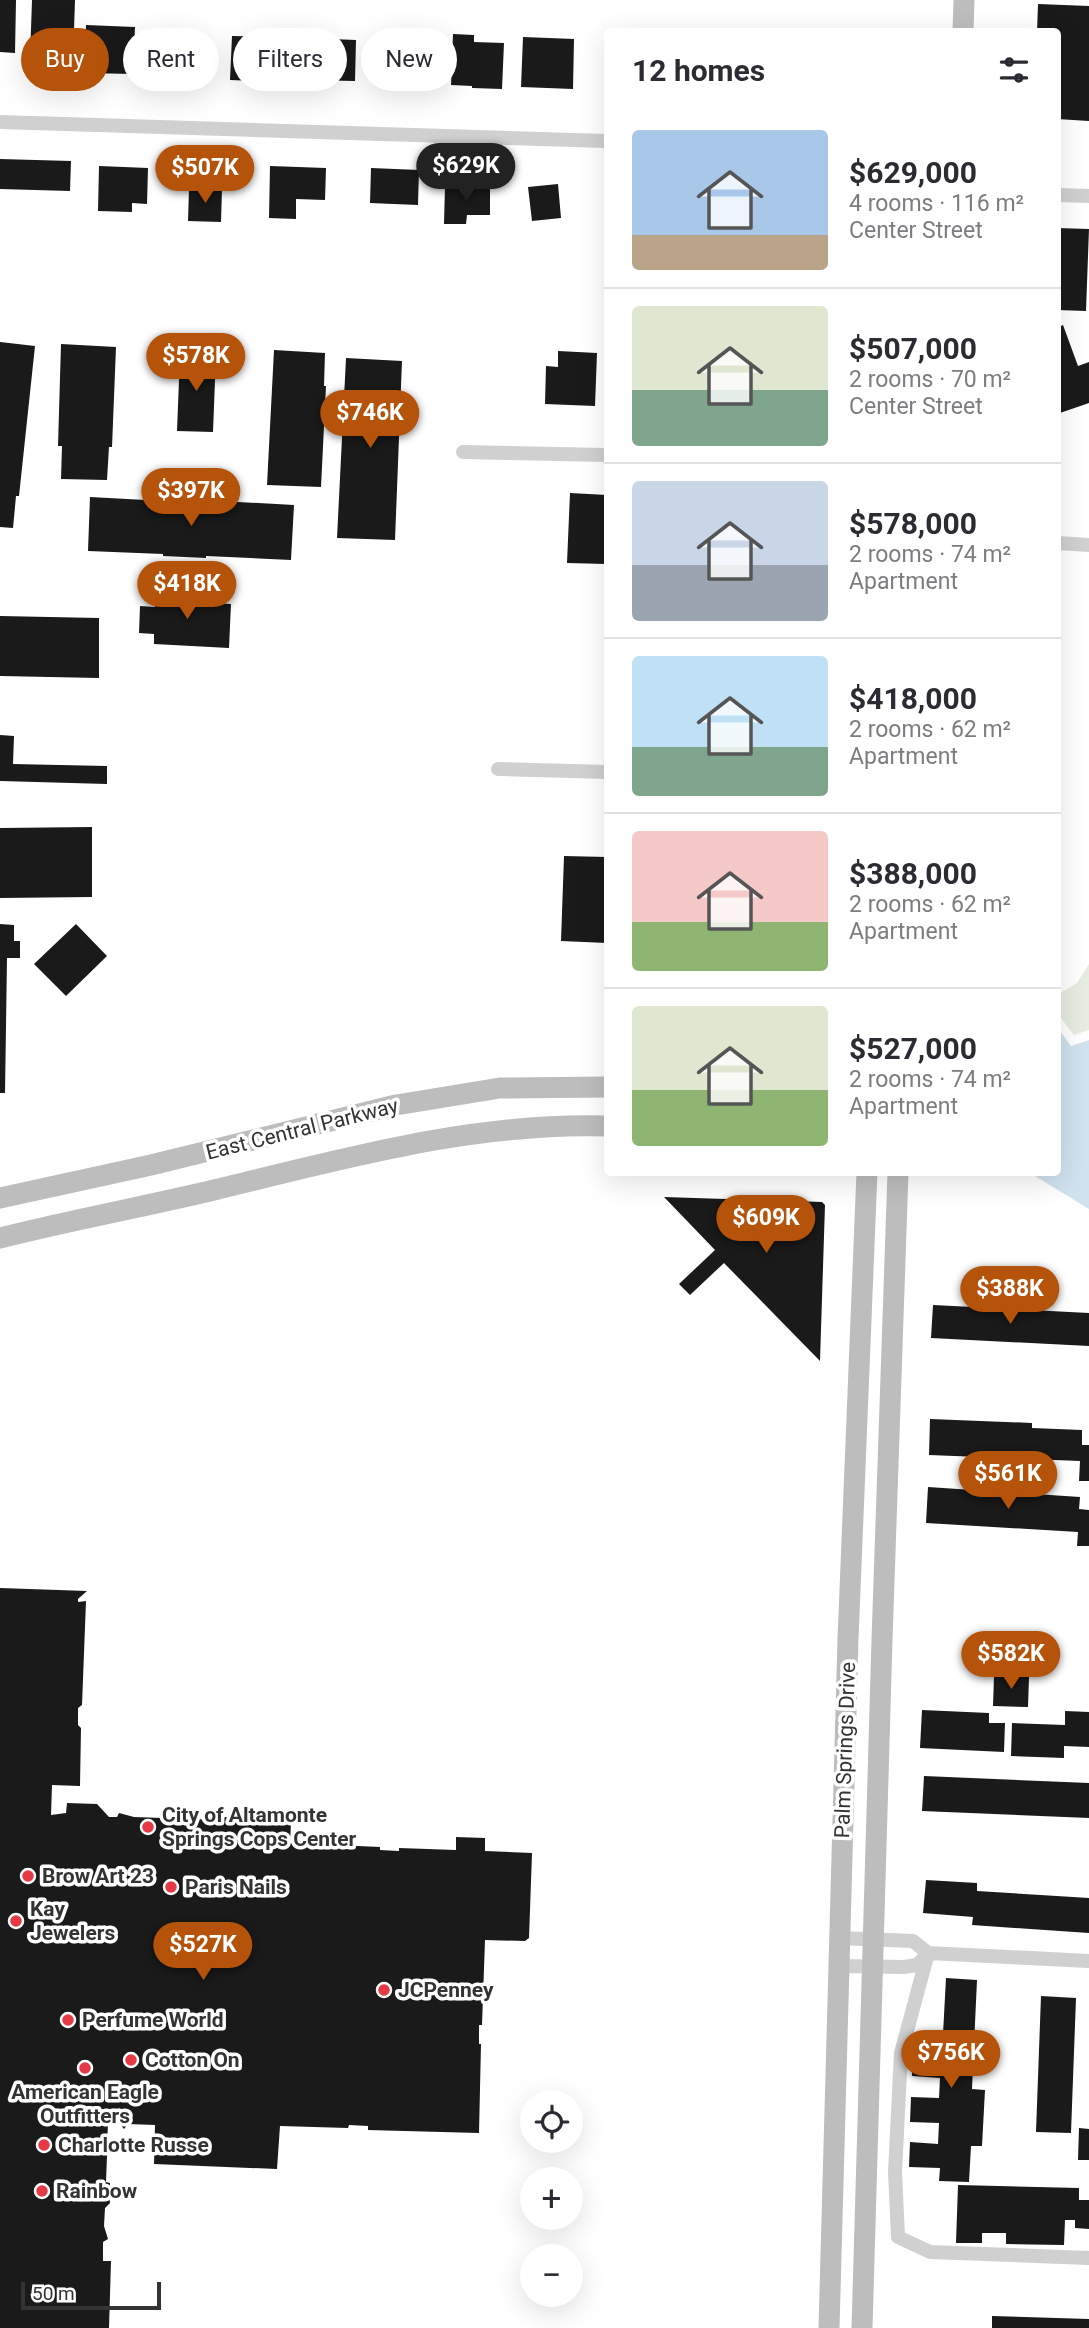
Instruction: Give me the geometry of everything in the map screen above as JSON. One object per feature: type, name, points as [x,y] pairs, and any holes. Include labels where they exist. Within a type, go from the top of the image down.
[{"type":"main road","points":[[963,28],[964,0]]},
{"type":"main road","name":"East Central Parkway","points":[[0,1198],[151,1165],[396,1105],[500,1088],[604,1087]]},
{"type":"main road","name":"East Central Parkway","points":[[0,1238],[388,1148],[521,1127],[604,1126]]},
{"type":"main road","name":"Palm Springs Drive","points":[[829,2328],[848,1627],[867,1176]]},
{"type":"main road","name":"Palm Springs Drive","points":[[862,2328],[898,1176]]},
{"type":"street","points":[[0,122],[604,141]]},
{"type":"street","points":[[1061,195],[1089,196]]},
{"type":"street","points":[[463,452],[604,455]]},
{"type":"street","points":[[1061,543],[1089,545]]},
{"type":"street","points":[[498,769],[604,772]]},
{"type":"street","points":[[840,1938],[913,1941],[929,1953],[1089,1961]]},
{"type":"street","points":[[839,1966],[917,1965],[929,1953]]},
{"type":"street","points":[[929,1953],[901,2053],[895,2172],[898,2237],[930,2252],[1089,2258]]},
{"type":"shaded area","points":[[1089,964],[1089,1030],[1074,1035],[1061,1018],[1061,993],[1077,983]]},
{"type":"water","points":[[1061,1032],[1071,1046],[1089,1040],[1089,1209],[1035,1176],[1061,1176]]},
{"type":"building","points":[[0,0],[16,0],[15,53],[0,52]]},
{"type":"building","points":[[32,0],[75,0],[74,28],[31,28]]},
{"type":"building","points":[[1038,4],[1089,6],[1089,121],[1061,119],[1061,28],[1037,28]]},
{"type":"building","points":[[86,25],[135,27],[123,28],[123,74],[109,74],[109,28],[86,28]]},
{"type":"building","points":[[457,34],[474,35],[474,42],[504,43],[502,89],[457,85]]},
{"type":"building","points":[[232,36],[233,36],[233,80],[230,80]]},
{"type":"building","points":[[523,37],[574,39],[573,89],[521,87]]},
{"type":"building","points":[[347,40],[356,40],[355,81],[347,81]]},
{"type":"building","points":[[0,159],[71,161],[70,191],[0,189]]},
{"type":"building","points":[[99,166],[148,168],[147,204],[132,203],[132,212],[98,211]]},
{"type":"building","points":[[270,166],[326,168],[325,200],[296,199],[296,219],[269,218]]},
{"type":"building","points":[[371,168],[419,170],[418,205],[370,203]]},
{"type":"building","points":[[558,184],[561,218],[532,221],[528,187]]},
{"type":"building","points":[[445,186],[490,187],[490,215],[467,215],[466,224],[444,224]]},
{"type":"building","points":[[189,188],[222,189],[221,222],[188,221]]},
{"type":"building","points":[[1061,228],[1089,229],[1086,311],[1061,310]]},
{"type":"building","points":[[1063,325],[1078,366],[1089,362],[1089,403],[1061,413]]},
{"type":"building","points":[[0,342],[35,346],[19,496],[16,496],[13,528],[0,527]]},
{"type":"building","points":[[61,344],[116,347],[112,447],[109,447],[107,480],[61,479],[62,446],[58,446]]},
{"type":"building","points":[[274,350],[325,353],[321,487],[267,485]]},
{"type":"building","points":[[558,351],[597,353],[595,406],[545,404],[546,366],[558,367]]},
{"type":"building","points":[[180,354],[216,355],[213,432],[177,431]]},
{"type":"building","points":[[346,358],[402,361],[395,540],[337,538]]},
{"type":"building","points":[[570,493],[604,495],[604,564],[567,563]]},
{"type":"building","points":[[90,497],[294,505],[291,560],[88,551]]},
{"type":"building","points":[[156,594],[213,597],[213,603],[231,604],[229,648],[154,644],[154,634],[139,633],[140,606],[155,607]]},
{"type":"building","points":[[0,616],[99,618],[99,678],[0,676]]},
{"type":"building","points":[[0,735],[14,736],[13,764],[107,766],[107,784],[0,781]]},
{"type":"building","points":[[92,827],[92,897],[0,898],[0,828]]},
{"type":"building","points":[[564,856],[604,857],[604,943],[561,941]]},
{"type":"building","points":[[0,924],[14,925],[14,941],[20,941],[20,958],[7,958],[5,1093],[0,1093]]},
{"type":"building","points":[[76,924],[107,956],[66,996],[34,964]]},
{"type":"building","points":[[664,1197],[822,1202],[825,1205],[820,1361],[724,1263],[690,1295],[679,1284],[715,1250]]},
{"type":"building","points":[[933,1305],[1089,1313],[1089,1346],[931,1338]]},
{"type":"building","points":[[930,1419],[1032,1423],[1032,1428],[1082,1430],[1082,1445],[1089,1445],[1089,1481],[1079,1481],[1080,1461],[929,1455]]},
{"type":"building","points":[[928,1487],[1080,1497],[1079,1509],[1089,1510],[1089,1546],[1077,1546],[1078,1532],[926,1523]]},
{"type":"building","points":[[0,1588],[87,1591],[78,1599],[78,1602],[86,1601],[82,1705],[78,1708],[78,1725],[81,1728],[80,1786],[52,1785],[51,1815],[66,1813],[67,1803],[97,1804],[109,1817],[117,1817],[119,1813],[134,1817],[277,1820],[291,1823],[290,1843],[380,1847],[380,1850],[399,1851],[399,1848],[456,1850],[456,1837],[485,1838],[485,1851],[532,1853],[529,1938],[525,1941],[485,1940],[482,2025],[479,2025],[479,2133],[368,2130],[368,2126],[349,2125],[348,2128],[280,2126],[277,2169],[154,2164],[155,2125],[128,2124],[124,2129],[120,2124],[108,2123],[107,2148],[111,2148],[107,2156],[106,2182],[110,2183],[110,2187],[106,2191],[110,2203],[105,2208],[104,2226],[108,2239],[103,2242],[103,2261],[111,2261],[109,2328],[0,2328]]},
{"type":"building","points":[[994,1676],[1029,1677],[1028,1707],[993,1706]]},
{"type":"building","points":[[922,1710],[989,1713],[989,1723],[1005,1723],[1004,1752],[920,1748]]},
{"type":"building","points":[[1065,1711],[1089,1712],[1089,1747],[1064,1746],[1064,1758],[1011,1756],[1012,1723],[1065,1725]]},
{"type":"building","points":[[924,1776],[1089,1783],[1089,1818],[922,1811]]},
{"type":"building","points":[[926,1880],[977,1883],[977,1891],[1089,1898],[1089,1933],[972,1925],[973,1917],[923,1913]]},
{"type":"building","points":[[946,1978],[977,1980],[972,2089],[985,2090],[982,2146],[971,2146],[969,2182],[939,2181],[940,2168],[909,2167],[910,2142],[938,2144],[939,2123],[910,2122],[911,2097],[939,2098],[940,2078],[912,2076],[913,2051],[942,2053]]},
{"type":"building","points":[[1041,1996],[1076,1998],[1071,2133],[1036,2132]]},
{"type":"building","points":[[1079,2128],[1089,2129],[1089,2160],[1078,2160]]},
{"type":"building","points":[[958,2185],[1079,2188],[1079,2200],[1089,2200],[1089,2229],[1075,2228],[1075,2220],[1065,2220],[1064,2245],[1006,2244],[1006,2233],[982,2233],[982,2243],[956,2243]]},
{"type":"building","points":[[992,2316],[1089,2319],[1089,2328],[992,2328]]},
{"type":"place","name":"City of Altamonte Springs Cops Center","points":[[148,1827]]},
{"type":"place","name":"Brow Art 23","points":[[28,1876]]},
{"type":"place","name":"Paris Nails","points":[[171,1887]]},
{"type":"place","name":"Kay Jewelers","points":[[16,1921]]},
{"type":"place","name":"JCPenney","points":[[384,1990]]},
{"type":"place","name":"Perfume World","points":[[68,2020]]},
{"type":"place","name":"Cotton On","points":[[131,2060]]},
{"type":"place","name":"American Eagle Outfitters","points":[[85,2068]]},
{"type":"place","name":"Charlotte Russe","points":[[44,2145]]},
{"type":"place","name":"Rainbow","points":[[42,2191]]}]
